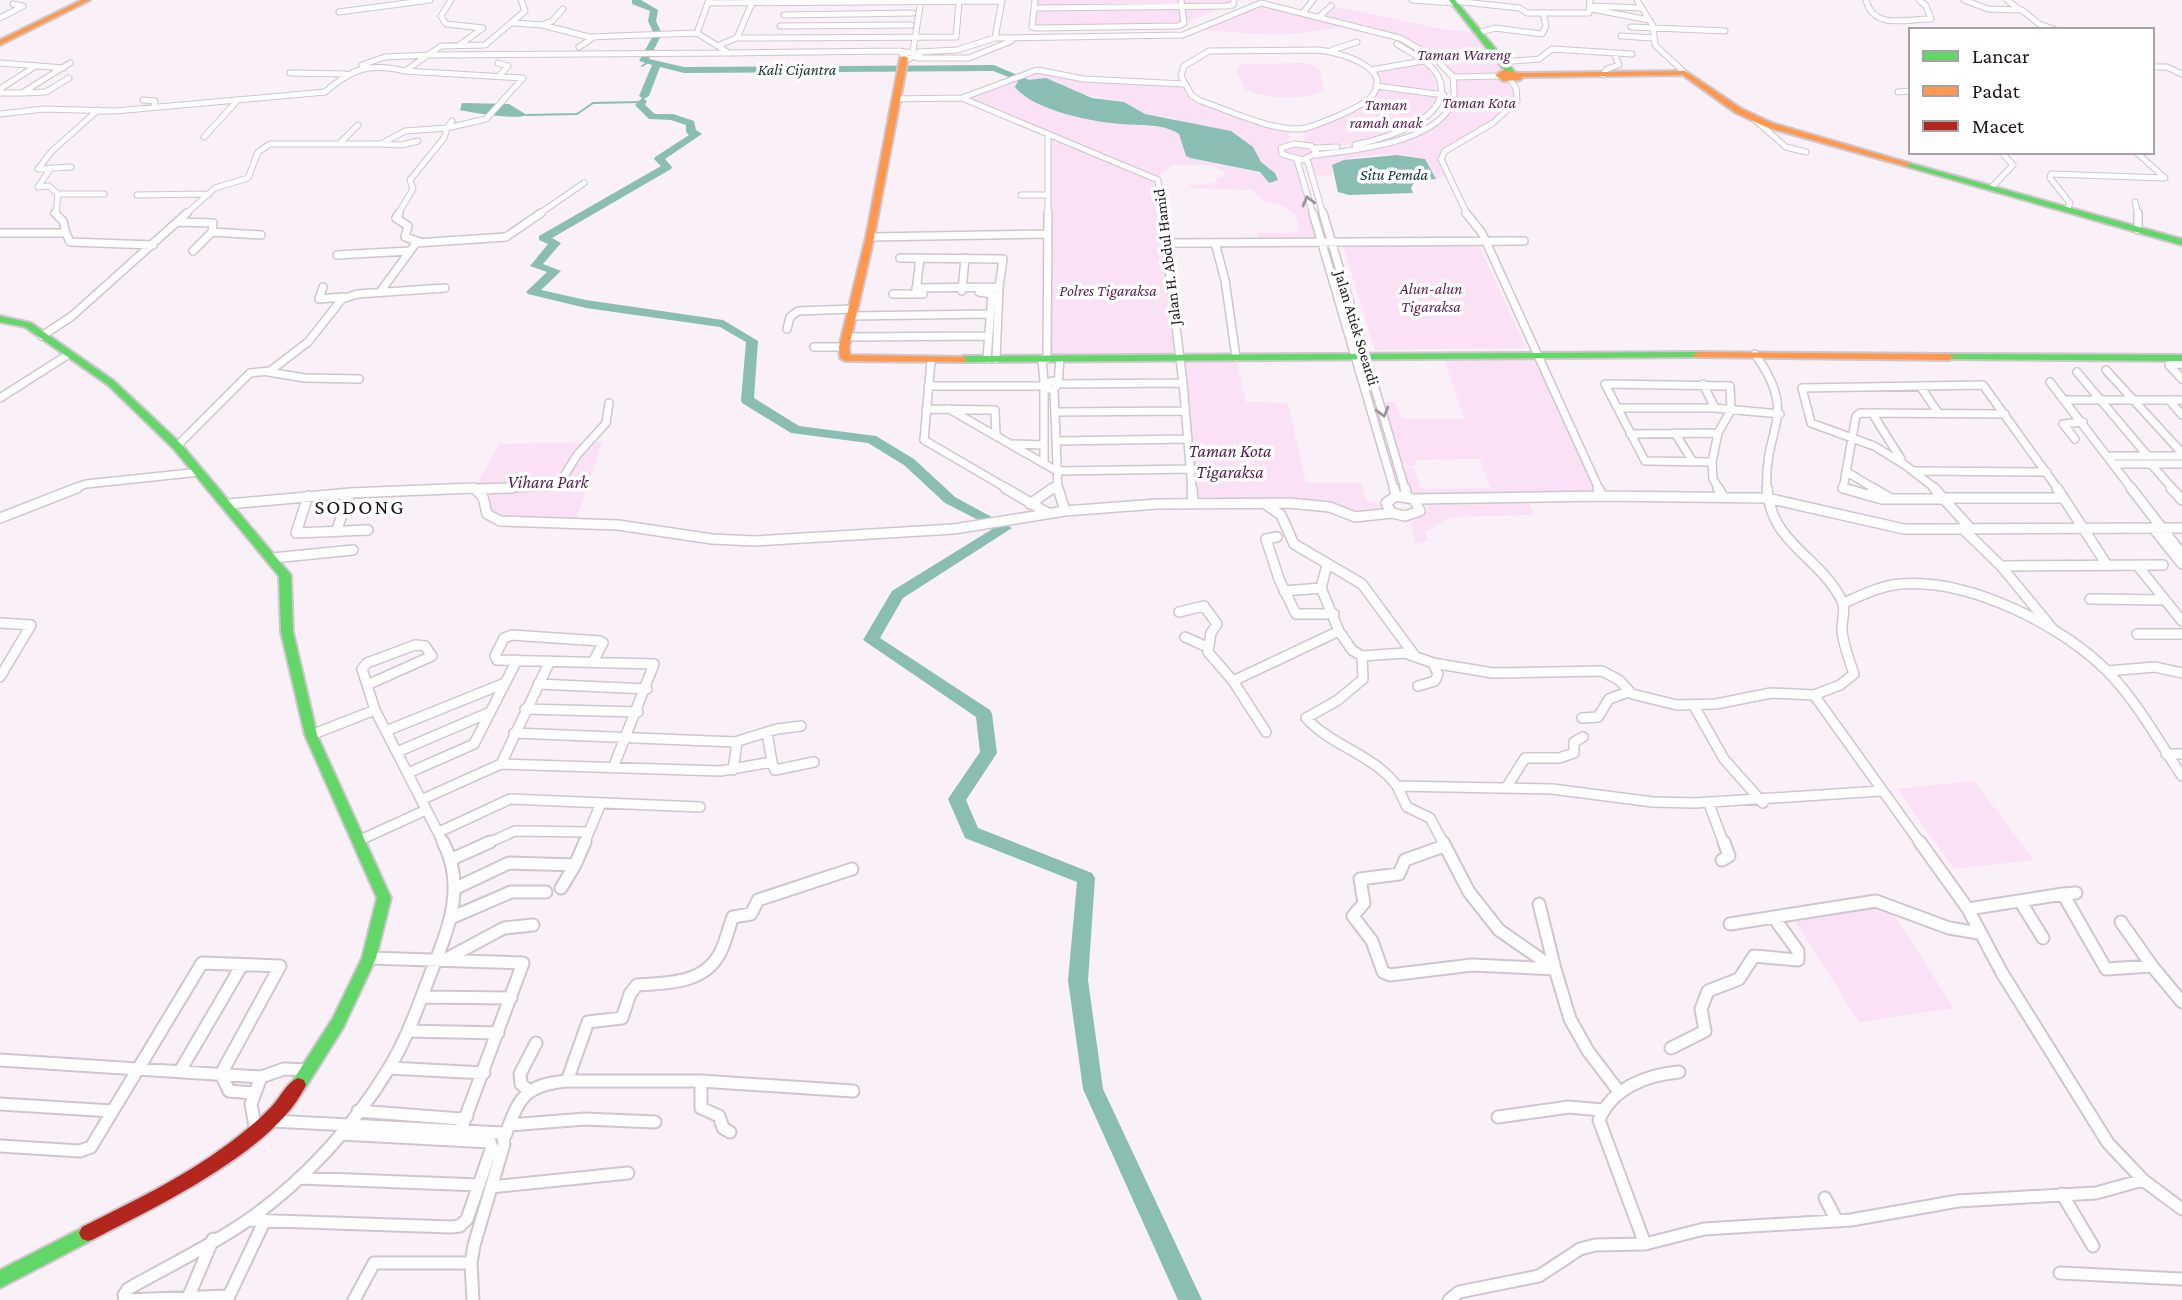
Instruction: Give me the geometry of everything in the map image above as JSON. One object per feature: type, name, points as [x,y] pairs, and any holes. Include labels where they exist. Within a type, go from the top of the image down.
[{"type":"street","points":[[0,18],[23,6],[10,4],[21,0]]},
{"type":"street","points":[[0,43],[87,0]]},
{"type":"street","points":[[339,12],[396,2],[425,3],[430,0]]},
{"type":"street","points":[[451,0],[441,16],[446,24],[483,28],[460,45]]},
{"type":"street","points":[[474,54],[526,11],[521,0]]},
{"type":"street","points":[[1035,0],[1032,27],[1038,29],[1178,26],[1184,23],[1182,3]]},
{"type":"street","points":[[1083,0],[1083,7]]},
{"type":"street","points":[[1035,8],[1182,3],[1231,5],[1234,0]]},
{"type":"street","points":[[1303,13],[1313,0]]},
{"type":"street","points":[[1412,0],[1453,1],[1544,13],[1590,13],[1590,5]]},
{"type":"street","points":[[1637,0],[1649,20],[1653,38],[1661,53],[1685,74],[1754,119],[1786,147],[1806,152]]},
{"type":"street","points":[[1866,0],[1869,13],[1878,20],[1931,19],[1929,10],[1919,0]]},
{"type":"street","points":[[1964,0],[1988,9],[2019,9]]},
{"type":"street","points":[[2007,0],[2039,24],[2050,28]]},
{"type":"street","points":[[697,33],[708,1],[1002,1],[994,38]]},
{"type":"street","points":[[772,52],[790,1]]},
{"type":"street","points":[[912,37],[913,13],[919,1]]},
{"type":"street","points":[[919,1],[895,99],[870,237],[845,342],[845,358],[848,360],[1536,354],[2182,358]]},
{"type":"street","points":[[1453,1],[1510,76],[1516,88],[1517,101],[1508,112],[1440,155],[1471,220],[1485,241],[1602,496]]},
{"type":"street","points":[[956,37],[959,2]]},
{"type":"street","points":[[1260,2],[1392,41],[1425,61],[1441,82],[1441,94],[1430,116],[1415,125],[1364,143],[1315,152],[1307,159],[1297,160]]},
{"type":"street","points":[[0,114],[44,109],[154,107],[325,92],[349,73],[385,57],[772,52],[969,58],[1019,37],[1033,34],[1178,35],[1260,2],[1399,38],[1436,59],[1453,77],[1454,96],[1449,110],[1424,130],[1372,148],[1315,152],[1304,144],[1289,145],[1289,132],[1282,128],[1201,101],[1184,84],[1181,76],[1184,66],[1209,51],[1330,51],[1357,42]]},
{"type":"street","points":[[737,38],[752,3]]},
{"type":"street","points":[[1590,5],[1642,8]]},
{"type":"street","points":[[1590,5],[1649,20]]},
{"type":"street","points":[[1320,17],[1331,6]]},
{"type":"street","points":[[542,25],[552,21],[564,9]]},
{"type":"street","points":[[784,15],[913,13]]},
{"type":"street","points":[[1478,33],[1495,28],[1544,36],[1544,13]]},
{"type":"street","points":[[514,23],[542,25],[594,37],[697,33],[729,52]]},
{"type":"street","points":[[780,26],[911,24]]},
{"type":"street","points":[[1631,27],[1725,30]]},
{"type":"street","points":[[1621,36],[1653,38]]},
{"type":"street","points":[[579,47],[594,37]]},
{"type":"street","points":[[719,45],[737,38],[912,37],[956,37],[974,44]]},
{"type":"street","points":[[907,57],[956,50],[994,38],[1019,37]]},
{"type":"street","points":[[994,38],[1004,43]]},
{"type":"street","points":[[405,71],[441,46],[485,45]]},
{"type":"street","points":[[1501,62],[1539,59],[1552,46],[1632,54]]},
{"type":"street","points":[[1330,51],[1371,70],[1375,88]]},
{"type":"street","points":[[1603,75],[1607,69],[1619,65],[1615,54]]},
{"type":"street","points":[[1371,70],[1436,59]]},
{"type":"street","points":[[498,62],[508,65],[500,75]]},
{"type":"street","points":[[22,93],[70,63]]},
{"type":"street","points":[[1363,64],[1386,66]]},
{"type":"street","points":[[0,66],[64,68]]},
{"type":"street","points":[[0,91],[35,66]]},
{"type":"street","points":[[290,74],[349,73],[381,66],[472,77],[500,75],[523,78],[503,99],[493,117],[469,126],[405,131],[381,144]]},
{"type":"street","points":[[2154,67],[2170,68],[2182,74]]},
{"type":"street","points":[[895,99],[962,98],[1027,72],[1040,70],[1084,79],[1184,84]]},
{"type":"street","points":[[1453,77],[1685,74]]},
{"type":"street","points":[[1137,80],[1181,76]]},
{"type":"street","points":[[0,91],[46,92],[69,78]]},
{"type":"street","points":[[1375,88],[1454,96]]},
{"type":"street","points":[[1282,128],[1304,128],[1360,105],[1375,88]]},
{"type":"street","points":[[1898,92],[1909,91]]},
{"type":"street","points":[[174,104],[180,94]]},
{"type":"street","name":"Jalan H. Abdul Hamid","points":[[962,98],[1158,180],[1192,469],[1193,504]]},
{"type":"street","points":[[143,100],[155,101],[154,107]]},
{"type":"street","points":[[204,137],[238,100]]},
{"type":"street","points":[[71,167],[38,169],[52,151],[98,110]]},
{"type":"street","points":[[1754,119],[2182,242]]},
{"type":"street","points":[[452,121],[444,138],[408,183],[413,189],[396,219],[408,226],[405,237],[420,242],[506,237],[584,183]]},
{"type":"street","points":[[341,142],[358,125]]},
{"type":"street","points":[[1304,128],[1304,144]]},
{"type":"street","points":[[1048,134],[1050,359],[1057,386],[1057,485],[1059,503],[1065,511]]},
{"type":"street","points":[[42,336],[72,316],[222,184],[248,178],[258,152],[270,144],[341,142],[396,146],[418,141]]},
{"type":"street","name":"Jalan Atiek Soeardi","points":[[1289,145],[1281,148],[1282,154],[1297,160],[1319,242],[1411,498]]},
{"type":"street","points":[[1992,187],[2013,165],[2003,154]]},
{"type":"street","points":[[2067,209],[2070,202],[2050,178],[2051,174],[2165,178],[2138,154]]},
{"type":"street","name":"Jalan Atiek Soeardi","points":[[1307,159],[1332,242],[1396,496]]},
{"type":"street","points":[[50,169],[38,187],[49,186],[58,194],[104,194]]},
{"type":"street","points":[[58,194],[55,213],[63,221],[70,242],[153,245]]},
{"type":"street","points":[[137,195],[209,194]]},
{"type":"street","points":[[1021,195],[1047,195]]},
{"type":"street","points":[[2135,202],[2140,223],[2138,230]]},
{"type":"street","points":[[177,222],[213,223],[212,232],[193,251]]},
{"type":"street","points":[[212,232],[261,235]]},
{"type":"street","points":[[0,233],[66,233]]},
{"type":"street","points":[[870,237],[1047,234]]},
{"type":"street","points":[[1166,243],[1524,241]]},
{"type":"street","points":[[380,292],[409,251],[420,242]]},
{"type":"street","points":[[1215,243],[1221,274],[1225,280],[1236,357]]},
{"type":"street","points":[[337,255],[409,251]]},
{"type":"street","points":[[900,258],[1003,259],[997,327],[991,359]]},
{"type":"street","points":[[916,291],[920,258]]},
{"type":"street","points":[[962,290],[965,258]]},
{"type":"street","points":[[323,287],[319,299],[445,288]]},
{"type":"street","points":[[893,294],[999,287]]},
{"type":"street","points":[[962,290],[990,292],[988,336],[991,359]]},
{"type":"street","points":[[268,372],[308,342],[327,321],[335,304],[348,296]]},
{"type":"street","points":[[787,329],[790,317],[798,311],[989,314]]},
{"type":"street","points":[[0,319],[22,322],[111,383],[177,446],[285,575],[287,632],[311,735],[384,898],[379,928],[369,958],[338,1023],[309,1070],[270,1121],[184,1183],[0,1279]]},
{"type":"street","points":[[988,327],[997,327]]},
{"type":"street","points":[[814,347],[845,342],[988,336]]},
{"type":"street","points":[[0,398],[27,378],[69,354]]},
{"type":"street","points":[[1327,565],[1321,588],[1339,631],[1352,650],[1362,656],[1405,653],[1433,663],[1493,673],[1602,671],[1619,680],[1628,691],[1660,702],[1694,706],[1771,693],[1814,695],[1840,685],[1854,674],[1845,648],[1844,603],[1774,523],[1767,498],[1770,458],[1780,414],[1778,387],[1755,354]]},
{"type":"street","points":[[1044,463],[1044,385],[1050,359]]},
{"type":"street","points":[[931,361],[925,442],[1048,513]]},
{"type":"street","points":[[2182,364],[2169,365],[2182,379]]},
{"type":"street","points":[[2106,370],[2181,458]]},
{"type":"street","points":[[2077,372],[2182,500]]},
{"type":"street","points":[[177,446],[250,373],[359,379]]},
{"type":"street","points":[[2050,382],[2110,456],[2182,564]]},
{"type":"street","points":[[928,386],[1182,383]]},
{"type":"street","points":[[1712,462],[1645,461],[1605,384],[1730,386],[1731,410],[1718,433],[1712,462],[1713,479],[1723,497]]},
{"type":"street","points":[[1703,384],[1715,408]]},
{"type":"street","points":[[2107,565],[2047,472],[1983,385],[1802,388],[1811,424],[1854,437],[1902,462],[1947,498],[1966,528],[2053,629],[2107,671],[2182,776]]},
{"type":"street","points":[[1920,386],[1939,414]]},
{"type":"street","points":[[2065,400],[2182,400]]},
{"type":"street","points":[[2169,400],[2182,415]]},
{"type":"street","points":[[228,504],[350,493],[558,486],[577,455],[606,423],[610,403]]},
{"type":"street","points":[[1618,408],[1715,408],[1780,414]]},
{"type":"street","points":[[926,409],[995,410],[996,435]]},
{"type":"street","points":[[949,409],[1057,471],[1192,469]]},
{"type":"street","points":[[1057,412],[1185,411]]},
{"type":"street","points":[[2005,414],[1872,413],[1856,416],[1843,490],[1891,499],[2063,498]]},
{"type":"street","points":[[1872,413],[1902,462]]},
{"type":"street","points":[[2075,439],[2063,424],[2083,422]]},
{"type":"street","points":[[1675,433],[1693,462]]},
{"type":"street","points":[[1630,434],[1718,433]]},
{"type":"street","points":[[1057,441],[1188,439]]},
{"type":"street","points":[[1012,444],[1044,445]]},
{"type":"street","points":[[2110,456],[2149,460]]},
{"type":"street","points":[[2115,464],[2181,458]]},
{"type":"street","points":[[1916,471],[2047,472]]},
{"type":"street","points":[[0,518],[86,484],[200,472]]},
{"type":"street","points":[[1846,472],[1891,499]]},
{"type":"street","points":[[1030,504],[1057,485]]},
{"type":"street","points":[[478,489],[487,514],[500,521],[618,525],[731,541],[954,529],[1065,511],[1193,504],[1319,505],[1355,517],[1392,513],[1405,516],[1417,514],[1421,507],[1411,498]]},
{"type":"street","points":[[336,532],[350,493]]},
{"type":"street","points":[[308,496],[296,533],[368,530]]},
{"type":"street","points":[[1392,513],[1386,503],[1396,496],[1767,498],[1896,528],[2083,528],[2159,530],[2182,534]]},
{"type":"street","points":[[1265,503],[1280,515],[1294,544],[1362,584],[1416,658]]},
{"type":"street","points":[[2159,530],[2182,526]]},
{"type":"street","points":[[2159,530],[2182,554]]},
{"type":"street","points":[[1277,537],[1266,539],[1284,591],[1297,616],[1334,614]]},
{"type":"street","points":[[273,558],[354,550]]},
{"type":"street","points":[[2137,565],[2182,621]]},
{"type":"street","points":[[2001,566],[2163,565]]},
{"type":"street","points":[[1844,603],[1886,586],[1909,584],[1976,596],[2053,629]]},
{"type":"street","points":[[1284,591],[1321,588]]},
{"type":"street","points":[[2090,600],[2165,600]]},
{"type":"street","points":[[1179,612],[1200,607],[1209,610],[1217,624],[1207,647]]},
{"type":"street","points":[[0,623],[31,624],[0,677]]},
{"type":"street","points":[[1233,681],[1339,631]]},
{"type":"street","points":[[2137,634],[2182,634]]},
{"type":"street","points":[[593,662],[603,643],[600,641],[508,636],[495,659],[654,664],[647,689],[614,768]]},
{"type":"street","points":[[1185,637],[1207,647],[1266,732]]},
{"type":"street","points":[[265,1220],[228,1298],[125,1300],[124,1295],[128,1289],[248,1220],[299,1178],[344,1130],[388,1068],[440,960],[453,917],[452,859],[375,709],[367,685],[362,669],[367,663],[419,644],[432,653],[432,656],[367,685]]},
{"type":"street","points":[[1362,656],[1363,679],[1338,699],[1306,718],[1334,743],[1385,769],[1407,807],[1430,818],[1469,892],[1499,930],[1555,969]]},
{"type":"street","points":[[408,773],[471,746],[517,660]]},
{"type":"street","points":[[500,764],[550,661]]},
{"type":"street","points":[[1418,686],[1435,681],[1437,674],[1433,663]]},
{"type":"street","points":[[2107,671],[2155,667],[2182,673]]},
{"type":"street","points":[[386,731],[505,683]]},
{"type":"street","points":[[538,684],[647,689]]},
{"type":"street","points":[[1582,718],[1598,716],[1609,699],[1628,691]]},
{"type":"street","points":[[1814,695],[1968,909],[1979,933],[2108,1143],[2143,1180],[2182,1209]]},
{"type":"street","points":[[1694,706],[1724,759],[1763,803]]},
{"type":"street","points":[[311,735],[375,709]]},
{"type":"street","points":[[525,709],[638,712]]},
{"type":"street","points":[[397,752],[489,713]]},
{"type":"street","points":[[514,733],[737,741],[801,726]]},
{"type":"street","points":[[767,733],[775,770],[814,762]]},
{"type":"street","points":[[1506,788],[1525,758],[1568,756],[1576,750],[1574,742],[1583,737]]},
{"type":"street","points":[[733,770],[737,741]]},
{"type":"street","points":[[2166,754],[2182,754]]},
{"type":"street","points":[[358,841],[500,764],[733,770],[772,762]]},
{"type":"street","points":[[1397,786],[1447,790],[1555,789],[1664,802],[1709,804],[1763,803],[1881,791]]},
{"type":"street","points":[[439,832],[506,800],[701,807]]},
{"type":"street","points":[[561,888],[575,865],[601,803]]},
{"type":"street","points":[[1709,804],[1730,856],[1722,860]]},
{"type":"street","points":[[452,859],[515,831],[589,832]]},
{"type":"street","points":[[1444,846],[1405,860],[1399,874],[1360,879],[1364,903],[1353,916],[1372,941],[1385,975],[1482,965],[1529,965],[1555,969]]},
{"type":"street","points":[[454,889],[517,861],[575,865]]},
{"type":"street","points":[[567,1081],[588,1022],[622,1018],[630,995],[638,985],[688,980],[702,974],[719,957],[733,917],[751,914],[758,900],[852,869]]},
{"type":"street","points":[[453,917],[511,892],[546,892]]},
{"type":"street","points":[[1968,909],[2076,893]]},
{"type":"street","points":[[2063,894],[2106,969],[2152,966]]},
{"type":"street","points":[[1730,924],[1876,901],[1892,904],[1953,932],[1979,933]]},
{"type":"street","points":[[2020,901],[2043,938]]},
{"type":"street","points":[[1539,904],[1555,969],[1577,1032],[1620,1093]]},
{"type":"street","points":[[1671,1048],[1705,1031],[1701,1009],[1708,991],[1739,979],[1754,956],[1798,960],[1800,955],[1774,918]]},
{"type":"street","points":[[2121,922],[2182,1002]]},
{"type":"street","points":[[440,960],[504,928],[533,925]]},
{"type":"street","points":[[369,958],[521,961],[523,966],[460,1132]]},
{"type":"street","points":[[0,1146],[80,1151],[90,1147],[202,963],[280,967],[221,1074]]},
{"type":"street","points":[[180,1072],[242,965]]},
{"type":"street","points":[[422,997],[511,998]]},
{"type":"street","points":[[408,1031],[498,1033]]},
{"type":"street","points":[[527,1089],[521,1084],[520,1074],[536,1043]]},
{"type":"street","points":[[0,1060],[261,1077],[284,1069],[309,1070]]},
{"type":"street","points":[[388,1068],[484,1073]]},
{"type":"street","points":[[1645,1244],[1599,1120],[1602,1110],[1620,1093],[1659,1073],[1679,1072]]},
{"type":"street","points":[[221,1074],[229,1091],[253,1093]]},
{"type":"street","points":[[257,1131],[249,1116],[253,1093],[261,1077]]},
{"type":"street","points":[[701,1081],[701,1108],[719,1115],[723,1128],[730,1132]]},
{"type":"street","points":[[248,1220],[460,1226],[467,1219],[485,1186],[527,1089],[540,1082],[701,1081],[853,1091]]},
{"type":"street","points":[[0,1104],[112,1111]]},
{"type":"street","points":[[1497,1117],[1569,1107],[1602,1110]]},
{"type":"street","points":[[358,1111],[461,1119],[467,1116]]},
{"type":"street","points":[[344,1130],[502,1133],[507,1130],[585,1119],[655,1122]]},
{"type":"street","points":[[270,1121],[490,1142],[492,1147],[471,1263],[473,1300]]},
{"type":"street","points":[[299,1178],[485,1186],[628,1173]]},
{"type":"street","points":[[1449,1300],[1459,1292],[1539,1276],[1580,1249],[1595,1245],[1645,1244],[1704,1229],[1838,1221],[1958,1201],[2109,1191],[2143,1180]]},
{"type":"street","points":[[2062,1194],[2093,1247]]},
{"type":"street","points":[[1825,1198],[1838,1221]]},
{"type":"street","points":[[188,1298],[213,1239]]},
{"type":"street","points":[[355,1300],[374,1264],[471,1263]]},
{"type":"street","points":[[2060,1273],[2182,1279]]},
{"type":"green space","points":[[1033,0],[1234,2],[1182,25],[1032,27]]},
{"type":"green space","points":[[1255,5],[1341,26],[1288,34],[1199,29]]},
{"type":"green space","points":[[1333,6],[1442,29],[1478,33],[1512,81],[1517,101],[1508,112],[1440,155],[1450,175],[1436,179],[1425,159],[1414,157],[1390,154],[1354,158],[1332,165],[1332,176],[1312,175],[1307,159],[1298,160],[1319,242],[1259,243],[1257,233],[1296,233],[1299,227],[1295,214],[1279,204],[1263,201],[1253,190],[1190,188],[1189,185],[1216,183],[1217,178],[1225,176],[1224,172],[1211,165],[1173,165],[1154,180],[1176,356],[1051,356],[1048,134],[962,98],[1031,71],[1184,84],[1192,96],[1289,132],[1289,144],[1304,143],[1305,128],[1360,105],[1378,90],[1388,89],[1376,86],[1371,70],[1425,60],[1435,70],[1441,94],[1430,116],[1364,143],[1316,148],[1317,153],[1405,139],[1433,123],[1449,105],[1454,87],[1447,71],[1431,57],[1384,35],[1321,17]],"holes":[[[1018,81],[1056,81],[1064,88],[1124,102],[1145,114],[1173,118],[1253,147],[1261,162],[1275,173],[1263,174],[1193,159],[1186,156],[1179,134],[1169,128],[1107,122],[1068,114],[1038,104]]]},
{"type":"green space","points":[[1307,63],[1319,69],[1324,89],[1307,96],[1274,97],[1245,90],[1237,71],[1241,64]]},
{"type":"green space","name":"Alun-alun Tigaraksa","points":[[1479,245],[1526,348],[1375,350],[1343,246]]},
{"type":"green space","points":[[1443,356],[1535,356],[1601,495],[1408,496],[1399,468],[1414,468],[1421,489],[1490,488],[1480,459],[1416,460],[1417,466],[1399,466],[1381,402],[1395,402],[1403,419],[1464,419]]},
{"type":"green space","name":"Taman Kota Tigaraksa","points":[[1236,358],[1246,402],[1288,403],[1306,483],[1361,483],[1366,501],[1380,502],[1381,506],[1367,513],[1359,513],[1196,500],[1180,359]]},
{"type":"green space","name":"Vihara Park","points":[[603,442],[575,523],[492,518],[474,490],[499,444]]},
{"type":"green space","points":[[1528,499],[1534,515],[1450,517],[1425,532],[1428,541],[1416,544],[1411,523],[1428,511],[1426,504],[1430,500]]},
{"type":"green space","points":[[1974,781],[2034,860],[1954,869],[1897,789]]},
{"type":"green space","points":[[1889,907],[1954,1008],[1859,1022],[1793,918]]},
{"type":"water","points":[[1046,78],[1092,98],[1124,102],[1145,114],[1231,131],[1253,147],[1261,162],[1275,173],[1278,180],[1269,183],[1260,172],[1190,158],[1186,156],[1179,134],[1173,130],[1095,121],[1064,113],[1035,102],[1015,87],[1018,81]]},
{"type":"water","points":[[462,103],[509,104],[527,115],[505,116],[460,110]]},
{"type":"water","name":"Situ Pemda","points":[[1397,155],[1425,159],[1436,179],[1415,181],[1411,188],[1413,193],[1349,195],[1338,192],[1332,165],[1344,160]]},
{"type":"waterway","name":"Kali Cijantra","points":[[637,0],[635,2],[654,10],[652,21],[658,34],[644,61],[684,70],[994,68],[1024,80]]},
{"type":"waterway","name":"Kali Cijantra","points":[[642,66],[649,62]]},
{"type":"waterway","points":[[644,96],[657,64]]},
{"type":"waterway","points":[[642,101],[640,105],[652,117],[673,117],[678,121],[691,123],[691,132],[697,134],[659,159],[667,167],[543,238],[555,243],[536,266],[555,271],[532,292],[586,304],[723,324],[752,341],[747,400],[796,430],[871,439],[909,462],[950,500],[1005,528],[897,595],[871,640],[984,714],[989,753],[957,799],[971,833],[1086,878],[1078,980],[1093,1089],[1190,1300]]},
{"type":"waterway","points":[[527,115],[577,114],[593,103],[641,102]]},
{"type":"traffic: fast","points":[[1452,0],[1511,73]]},
{"type":"traffic: fast","points":[[1908,164],[2182,242]]},
{"type":"traffic: fast","points":[[0,319],[28,325],[111,383],[177,446],[285,575],[287,632],[311,735],[384,898],[369,958],[338,1023],[298,1085]]},
{"type":"traffic: fast","points":[[963,359],[1698,355]]},
{"type":"traffic: fast","points":[[1949,357],[2182,358]]},
{"type":"traffic: fast","points":[[0,1279],[88,1233]]},
{"type":"traffic: slow","points":[[0,43],[87,0]]},
{"type":"traffic: slow","points":[[904,58],[870,237],[844,347],[845,358],[963,359]]},
{"type":"traffic: slow","points":[[1504,72],[1515,73],[1520,78],[1503,79],[1499,75],[1504,72]]},
{"type":"traffic: slow","points":[[1519,75],[1685,73],[1739,111],[1769,125],[1908,164]]},
{"type":"traffic: slow","points":[[1698,355],[1949,357]]},
{"type":"traffic: jam","points":[[88,1233],[173,1188],[231,1152],[257,1131],[298,1085]]},
{"type":"district","name":"SODONG","points":[[360,507]]},
{"type":"park label","name":"Taman Wareng","points":[[1464,54]]},
{"type":"park label","name":"Taman Kota","points":[[1479,102]]},
{"type":"park label","name":"Taman ramah anak","points":[[1386,113]]},
{"type":"park label","name":"Polres Tigaraksa","points":[[1108,290]]}]
